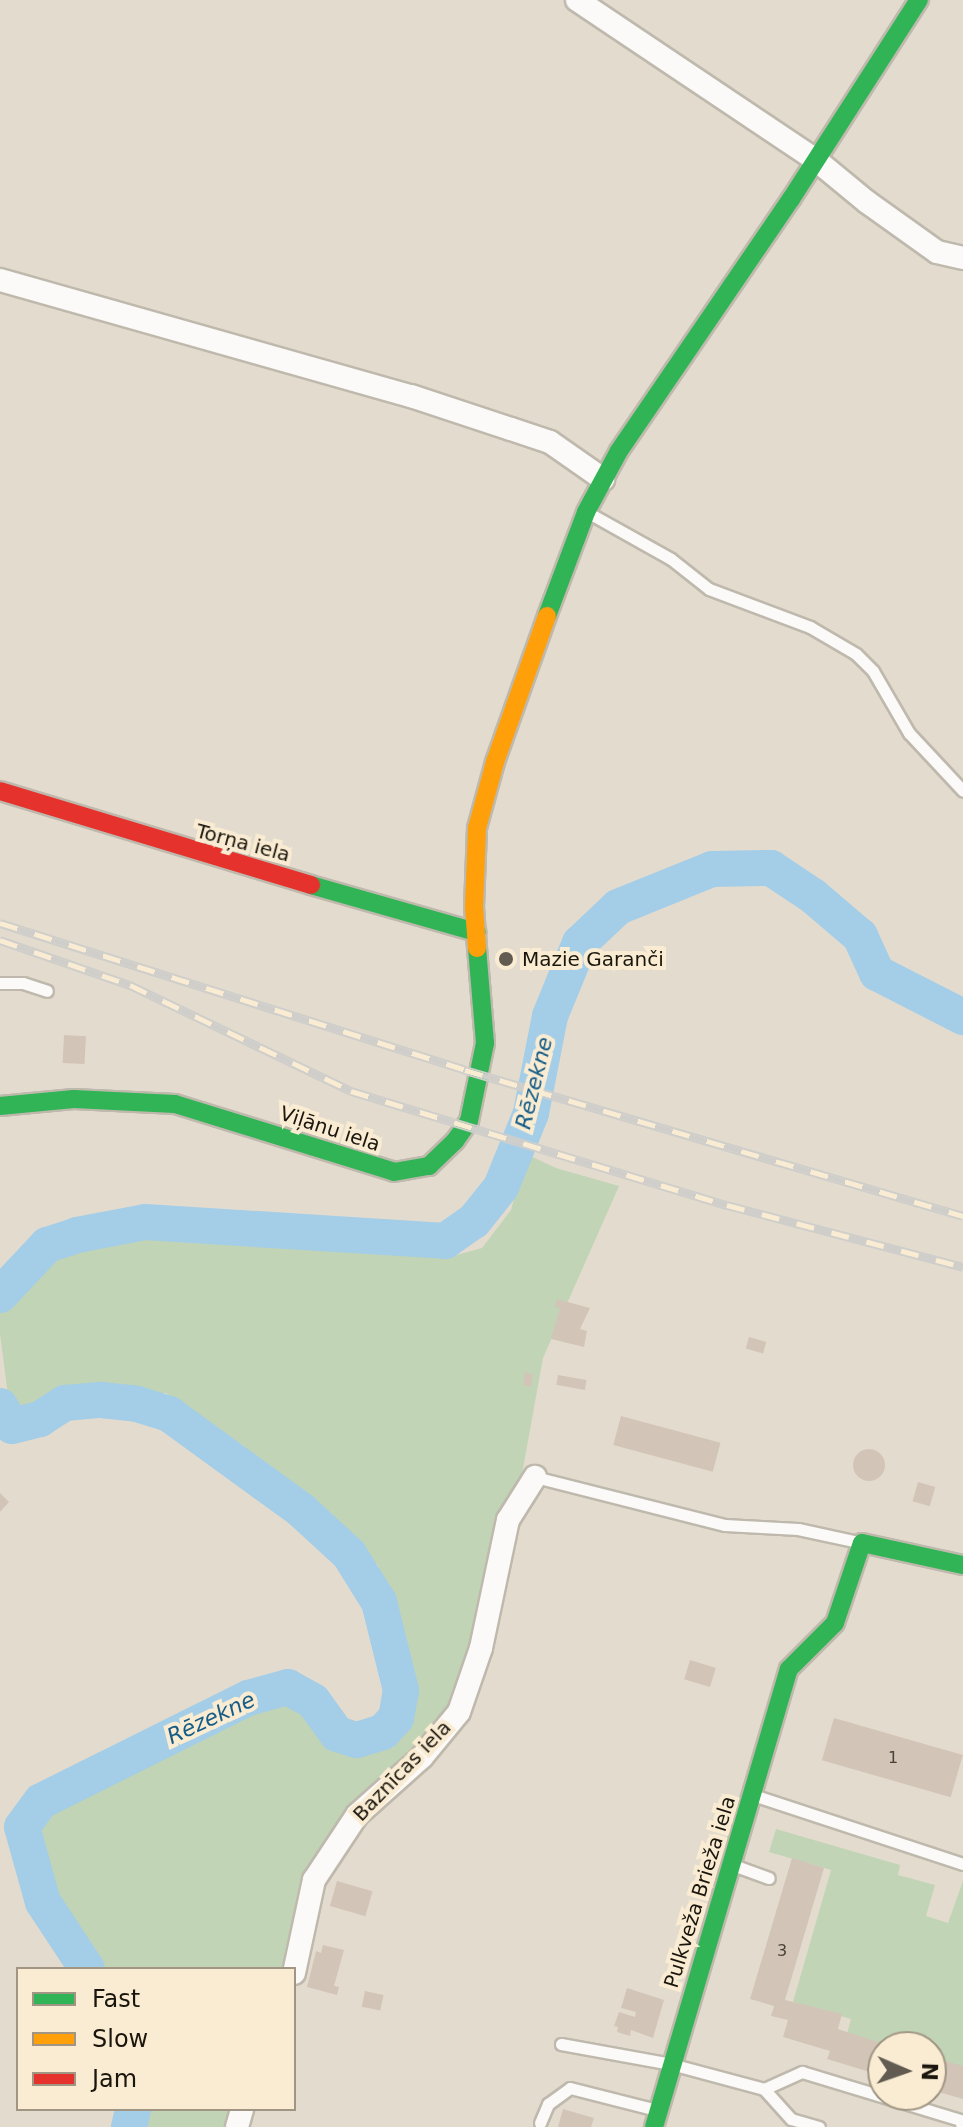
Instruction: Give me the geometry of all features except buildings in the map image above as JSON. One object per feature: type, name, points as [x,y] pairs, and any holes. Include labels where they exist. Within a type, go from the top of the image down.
[{"type":"main road","name":"Viļānu iela","points":[[0,1106],[74,1099],[175,1104],[394,1172],[429,1166],[455,1141],[469,1121],[485,1043],[476,932],[475,855],[483,801],[543,617],[586,512],[603,479],[919,0]]},
{"type":"main road","name":"Torņa iela","points":[[0,791],[175,847],[476,932]]},
{"type":"main road","points":[[862,1543],[963,1565]]},
{"type":"main road","name":"Pulkveža Brieža iela","points":[[656,2118],[789,1669],[835,1623],[862,1543]]},
{"type":"street","points":[[577,0],[816,160],[867,202],[937,252],[963,258]]},
{"type":"street","points":[[0,280],[411,396],[524,433],[550,442],[603,479]]},
{"type":"street","name":"Baznīcas iela","points":[[295,1967],[314,1880],[357,1815],[422,1757],[459,1712],[481,1648],[508,1520],[535,1477]]},
{"type":"lane","points":[[586,512],[671,559],[709,589],[810,627],[856,654],[873,671],[909,733],[963,791]]},
{"type":"lane","points":[[0,983],[23,983],[47,991]]},
{"type":"lane","points":[[535,1477],[725,1525],[798,1529],[862,1543]]},
{"type":"lane","points":[[752,1795],[963,1864]]},
{"type":"lane","points":[[729,1864],[769,1878]]},
{"type":"lane","points":[[561,2044],[671,2064],[764,2089],[791,2119],[819,2127]]},
{"type":"lane","points":[[764,2089],[802,2072],[963,2121],[961,2127]]},
{"type":"lane","points":[[540,2123],[548,2104],[570,2088],[656,2118]]},
{"type":"green space","points":[[526,1154],[556,1168],[619,1186],[543,1358],[516,1507],[459,1712],[314,1880],[294,1967],[87,1967],[43,1902],[22,1827],[41,1801],[248,1698],[288,1687],[332,1745],[393,1748],[414,1699],[378,1565],[244,1446],[166,1393],[60,1392],[65,1403],[12,1426],[0,1334],[0,1297],[77,1235],[145,1222],[446,1258],[482,1248],[511,1210]]},
{"type":"green space","points":[[776,1829],[900,1865],[898,1875],[935,1885],[926,1916],[948,1923],[963,1881],[963,2068],[947,2063],[947,2031],[867,2031],[867,2040],[847,2034],[851,2019],[793,2002],[831,1870],[769,1852]]},
{"type":"green space","points":[[133,2111],[247,2111],[247,2127],[133,2127]]},
{"type":"waterway","name":"Rēzekne","points":[[0,1295],[47,1245],[77,1235],[145,1222],[445,1241],[474,1221],[501,1187],[531,1113],[550,1016],[580,943],[618,907],[712,869],[771,868],[813,896],[860,936],[877,973],[963,1017]]},
{"type":"waterway","name":"Rēzekne","points":[[0,1406],[12,1426],[40,1419],[65,1403],[101,1400],[137,1404],[169,1414],[301,1510],[349,1554],[379,1602],[401,1690],[396,1718],[383,1732],[356,1740],[337,1734],[313,1701],[288,1687],[248,1698],[41,1801],[22,1827],[43,1902],[86,1967]]},
{"type":"waterway","name":"Rēzekne","points":[[129,2127],[133,2111]]},
{"type":"railway","points":[[0,923],[465,1070],[963,1216]]},
{"type":"railway","points":[[0,940],[130,985],[351,1091],[727,1205],[963,1267]]},
{"type":"traffic: fast","points":[[547,616],[586,512],[619,451],[791,199],[919,0]]},
{"type":"traffic: fast","points":[[311,885],[476,932]]},
{"type":"traffic: fast","points":[[0,1106],[74,1099],[175,1104],[394,1172],[429,1166],[455,1141],[469,1121],[485,1043],[477,948]]},
{"type":"traffic: fast","points":[[654,2127],[789,1669],[835,1623],[862,1543],[963,1565]]},
{"type":"traffic: slow","points":[[477,948],[474,907],[477,828],[495,762],[547,616]]},
{"type":"traffic: jam","points":[[0,791],[311,885]]},
{"type":"place","name":"Mazie Garanči","points":[[506,959]]}]
